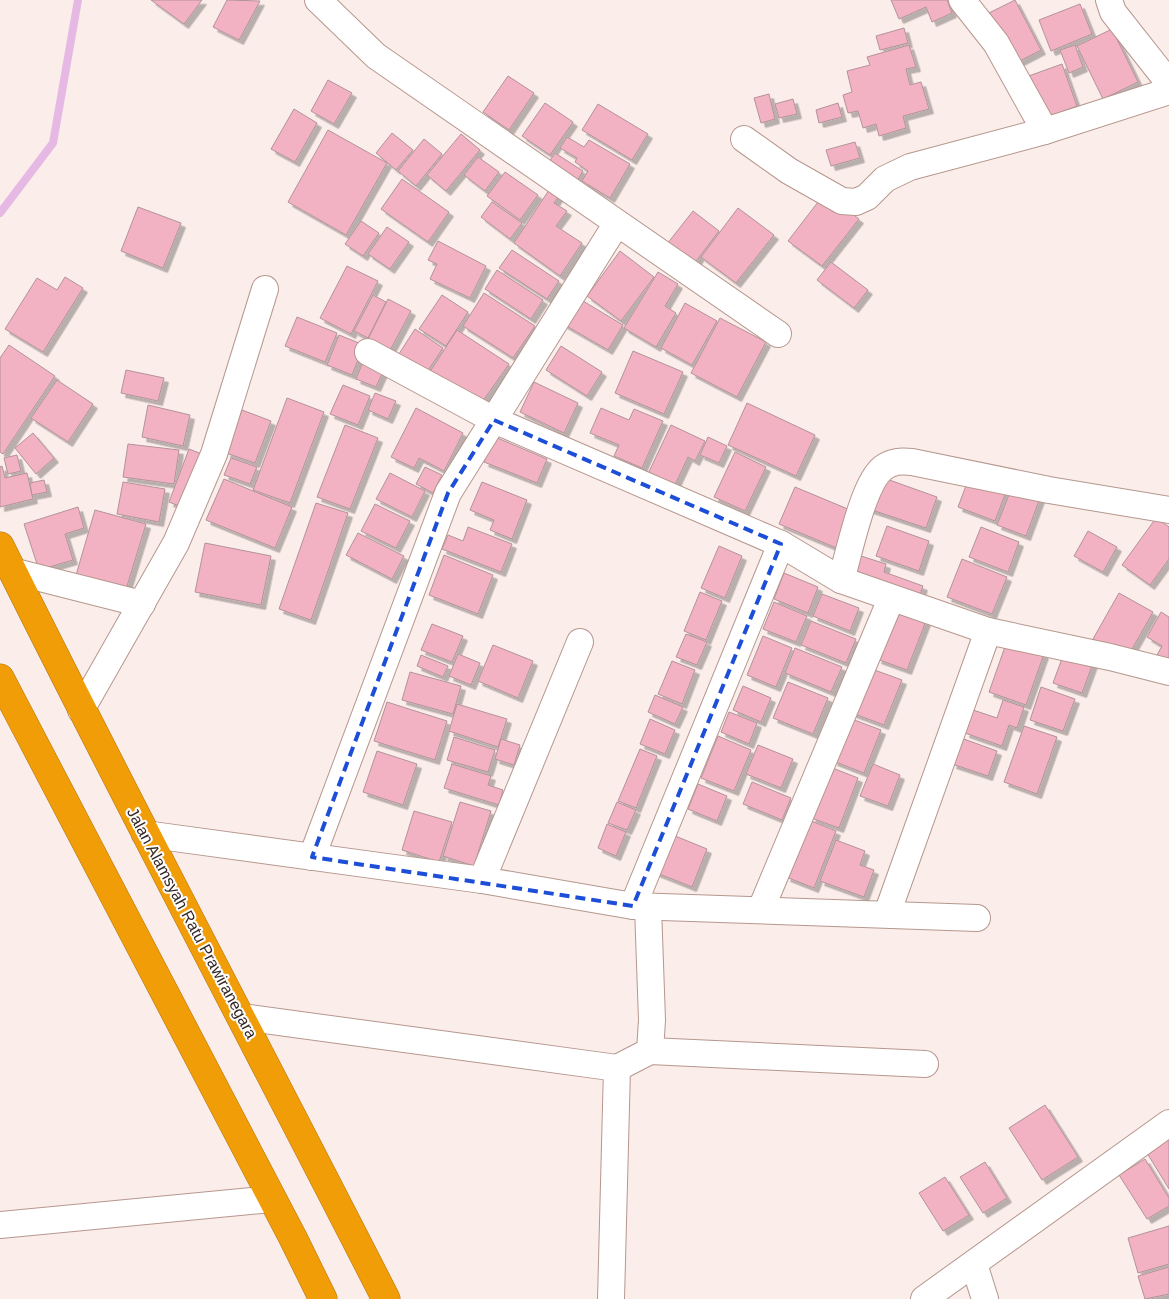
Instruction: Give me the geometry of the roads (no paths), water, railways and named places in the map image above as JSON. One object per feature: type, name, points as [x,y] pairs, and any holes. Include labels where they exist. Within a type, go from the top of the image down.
[{"type":"highway","name":"Jalan Alamsyah Ratu Prawiranegara","points":[[0,546],[145,834],[242,1017],[386,1299]]},
{"type":"highway","points":[[0,678],[323,1299]]},
{"type":"street","points":[[318,0],[376,56],[778,334]]},
{"type":"street","points":[[962,0],[996,43],[1045,131]]},
{"type":"street","points":[[1108,0],[1113,12],[1169,83]]},
{"type":"street","points":[[744,139],[789,171],[842,201],[856,202],[867,197],[885,179],[910,167],[1045,131],[1169,91]]},
{"type":"street","points":[[312,857],[448,493],[616,223]]},
{"type":"street","points":[[82,710],[176,543],[214,454],[265,289]]},
{"type":"street","points":[[368,352],[494,420],[781,544],[842,580],[891,599],[988,631],[1110,657],[1169,672]]},
{"type":"street","points":[[842,580],[868,489],[875,475],[895,461],[912,462],[1049,490],[1169,510]]},
{"type":"street","points":[[650,1051],[652,1020],[641,907],[781,544]]},
{"type":"street","points":[[12,571],[142,604]]},
{"type":"street","points":[[761,909],[891,599]]},
{"type":"street","points":[[887,914],[988,631]]},
{"type":"street","points":[[482,880],[580,642]]},
{"type":"street","points":[[145,834],[482,880],[641,907],[761,909],[976,918]]},
{"type":"street","points":[[242,1017],[617,1068],[650,1051],[925,1064]]},
{"type":"street","points":[[611,1299],[617,1068]]},
{"type":"street","points":[[924,1299],[1169,1123]]},
{"type":"street","points":[[0,1225],[272,1199]]},
{"type":"street","points":[[974,1264],[985,1299]]},
{"type":"waterway","points":[[0,213],[53,143],[78,0]]}]
